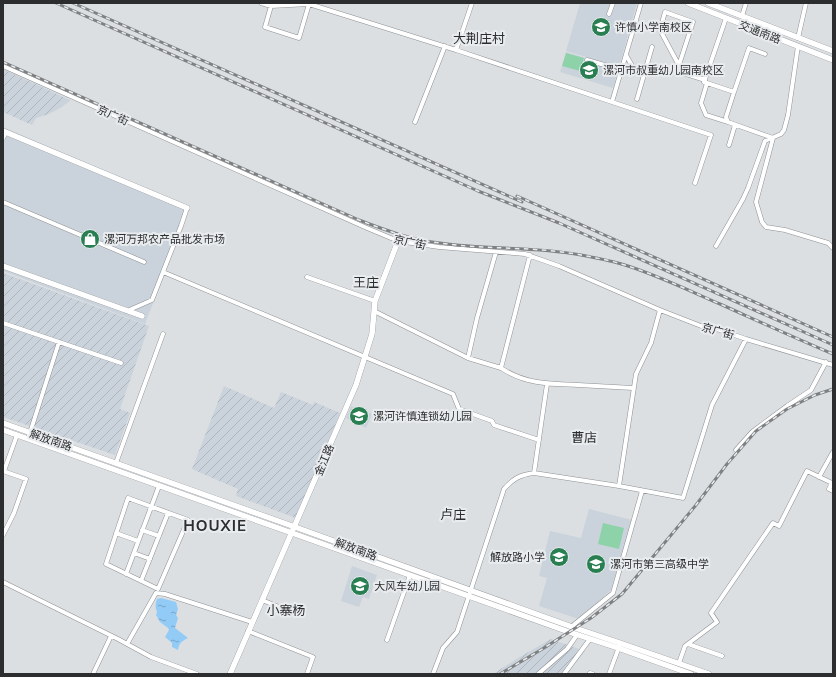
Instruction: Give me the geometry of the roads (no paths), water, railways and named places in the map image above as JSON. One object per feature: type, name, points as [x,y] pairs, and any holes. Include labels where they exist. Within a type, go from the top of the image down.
[{"type":"main road","name":"交通南路","points":[[688,3],[833,60]]},
{"type":"main road","name":"交通南路","points":[[708,3],[833,51]]},
{"type":"main road","points":[[798,38],[798,46]]},
{"type":"main road","points":[[4,131],[186,208]]},
{"type":"main road","name":"金江路","points":[[230,674],[356,385],[372,334],[375,301],[398,241]]},
{"type":"main road","points":[[3,266],[142,316]]},
{"type":"main road","name":"解放南路","points":[[3,423],[295,527],[577,635],[679,663],[709,674]]},
{"type":"main road","name":"解放南路","points":[[3,430],[410,575],[470,593],[571,627],[691,674]]},
{"type":"street","points":[[261,3],[271,6],[309,4],[445,46],[711,135],[695,182]]},
{"type":"street","points":[[456,50],[472,3]]},
{"type":"street","points":[[609,14],[613,3]]},
{"type":"street","points":[[612,102],[641,3]]},
{"type":"street","points":[[742,16],[746,3]]},
{"type":"street","points":[[798,38],[806,3]]},
{"type":"street","points":[[271,6],[265,27],[299,38],[309,4]]},
{"type":"street","points":[[679,65],[693,22],[666,12],[660,30],[683,73],[734,92]]},
{"type":"street","points":[[726,18],[701,103],[706,115],[773,138]]},
{"type":"street","points":[[415,122],[445,46]]},
{"type":"street","points":[[716,246],[748,188],[765,141],[781,134],[784,130],[788,114],[798,46]]},
{"type":"street","points":[[637,99],[652,47]]},
{"type":"street","points":[[728,122],[726,117],[748,48],[765,54]]},
{"type":"street","points":[[626,55],[635,71],[644,74]]},
{"type":"street","points":[[587,60],[622,70]]},
{"type":"street","name":"京广街","points":[[3,66],[398,241],[439,247],[530,255],[701,326],[720,330],[833,365]]},
{"type":"street","points":[[729,145],[735,125]]},
{"type":"street","points":[[3,138],[4,131]]},
{"type":"street","points":[[773,138],[756,202],[762,222],[766,227],[785,230],[828,243],[833,248]]},
{"type":"street","points":[[3,202],[144,262]]},
{"type":"street","points":[[127,311],[152,300],[181,226],[186,208]]},
{"type":"street","points":[[468,358],[477,318],[496,252]]},
{"type":"street","points":[[501,368],[530,255]]},
{"type":"street","points":[[163,272],[453,394],[459,409],[492,421],[494,425],[538,440]]},
{"type":"street","points":[[307,277],[375,301]]},
{"type":"street","points":[[619,486],[636,374],[651,343],[660,310]]},
{"type":"street","points":[[374,311],[468,358],[501,368],[529,381],[547,384],[633,388]]},
{"type":"street","points":[[3,323],[121,363]]},
{"type":"street","points":[[116,463],[162,334]]},
{"type":"street","points":[[433,674],[443,648],[457,632],[504,489],[516,478],[534,473],[619,486],[683,498],[712,405],[746,339]]},
{"type":"street","points":[[28,439],[59,342]]},
{"type":"street","points":[[736,450],[752,432],[811,390],[826,362]]},
{"type":"street","points":[[534,473],[547,384]]},
{"type":"street","points":[[3,535],[14,513],[26,479],[3,471],[17,435]]},
{"type":"street","points":[[819,477],[833,452]]},
{"type":"street","points":[[679,663],[685,646],[717,622],[711,613],[773,523],[779,526],[807,471],[832,483],[829,489],[833,491]]},
{"type":"street","points":[[126,574],[159,486]]},
{"type":"street","points":[[571,627],[613,593],[642,490]]},
{"type":"street","points":[[128,498],[168,513],[188,520],[158,588],[106,564],[128,498]]},
{"type":"street","points":[[141,581],[168,513]]},
{"type":"street","points":[[142,530],[159,536]]},
{"type":"street","points":[[116,533],[138,541]]},
{"type":"street","points":[[134,553],[150,559]]},
{"type":"street","points":[[387,640],[410,575]]},
{"type":"street","points":[[3,582],[151,657],[184,672],[197,674]]},
{"type":"street","points":[[127,644],[156,593],[165,594],[252,622]]},
{"type":"street","points":[[262,600],[284,609]]},
{"type":"street","points":[[248,631],[313,657],[307,674]]},
{"type":"street","points":[[538,674],[567,649],[577,635]]},
{"type":"street","points":[[93,674],[111,636]]},
{"type":"street","points":[[564,674],[590,639]]},
{"type":"street","points":[[688,644],[722,656]]},
{"type":"street","points":[[609,674],[619,646]]},
{"type":"street","points":[[589,674],[593,674]]},
{"type":"water","points":[[161,598],[176,602],[178,609],[176,615],[178,618],[175,628],[188,638],[181,642],[178,650],[172,647],[172,643],[165,637],[169,630],[160,622],[156,615],[156,601],[157,599]]},
{"type":"railway","points":[[56,3],[478,191],[559,223],[833,345]]},
{"type":"railway","points":[[73,3],[522,202]]},
{"type":"railway","points":[[3,62],[359,220],[399,234],[430,242],[475,247],[564,252],[617,263],[663,279],[833,354]]},
{"type":"railway","points":[[517,196],[833,337]]},
{"type":"railway","points":[[500,674],[591,618],[622,594],[696,505],[727,464],[756,431],[787,409],[815,395],[833,389]]},
{"type":"place","name":"许慎小学南校区","points":[[601,27]]},
{"type":"place","name":"漯河市叔重幼儿园南校区","points":[[589,70]]},
{"type":"place","name":"漯河万邦农产品批发市场","points":[[90,239]]},
{"type":"place","name":"漯河许慎连锁幼儿园","points":[[359,416]]},
{"type":"place","name":"解放路小学","points":[[559,557]]},
{"type":"place","name":"漯河市第三高级中学","points":[[596,564]]},
{"type":"place","name":"大风车幼儿园","points":[[360,586]]},
{"type":"district","name":"大荆庄村","points":[[479,38]]},
{"type":"district","name":"王庄","points":[[366,282]]},
{"type":"district","name":"曹店","points":[[584,437]]},
{"type":"district","name":"卢庄","points":[[453,514]]},
{"type":"district","name":"HOUXIE","points":[[215,525]]},
{"type":"district","name":"小寨杨","points":[[286,610]]}]
